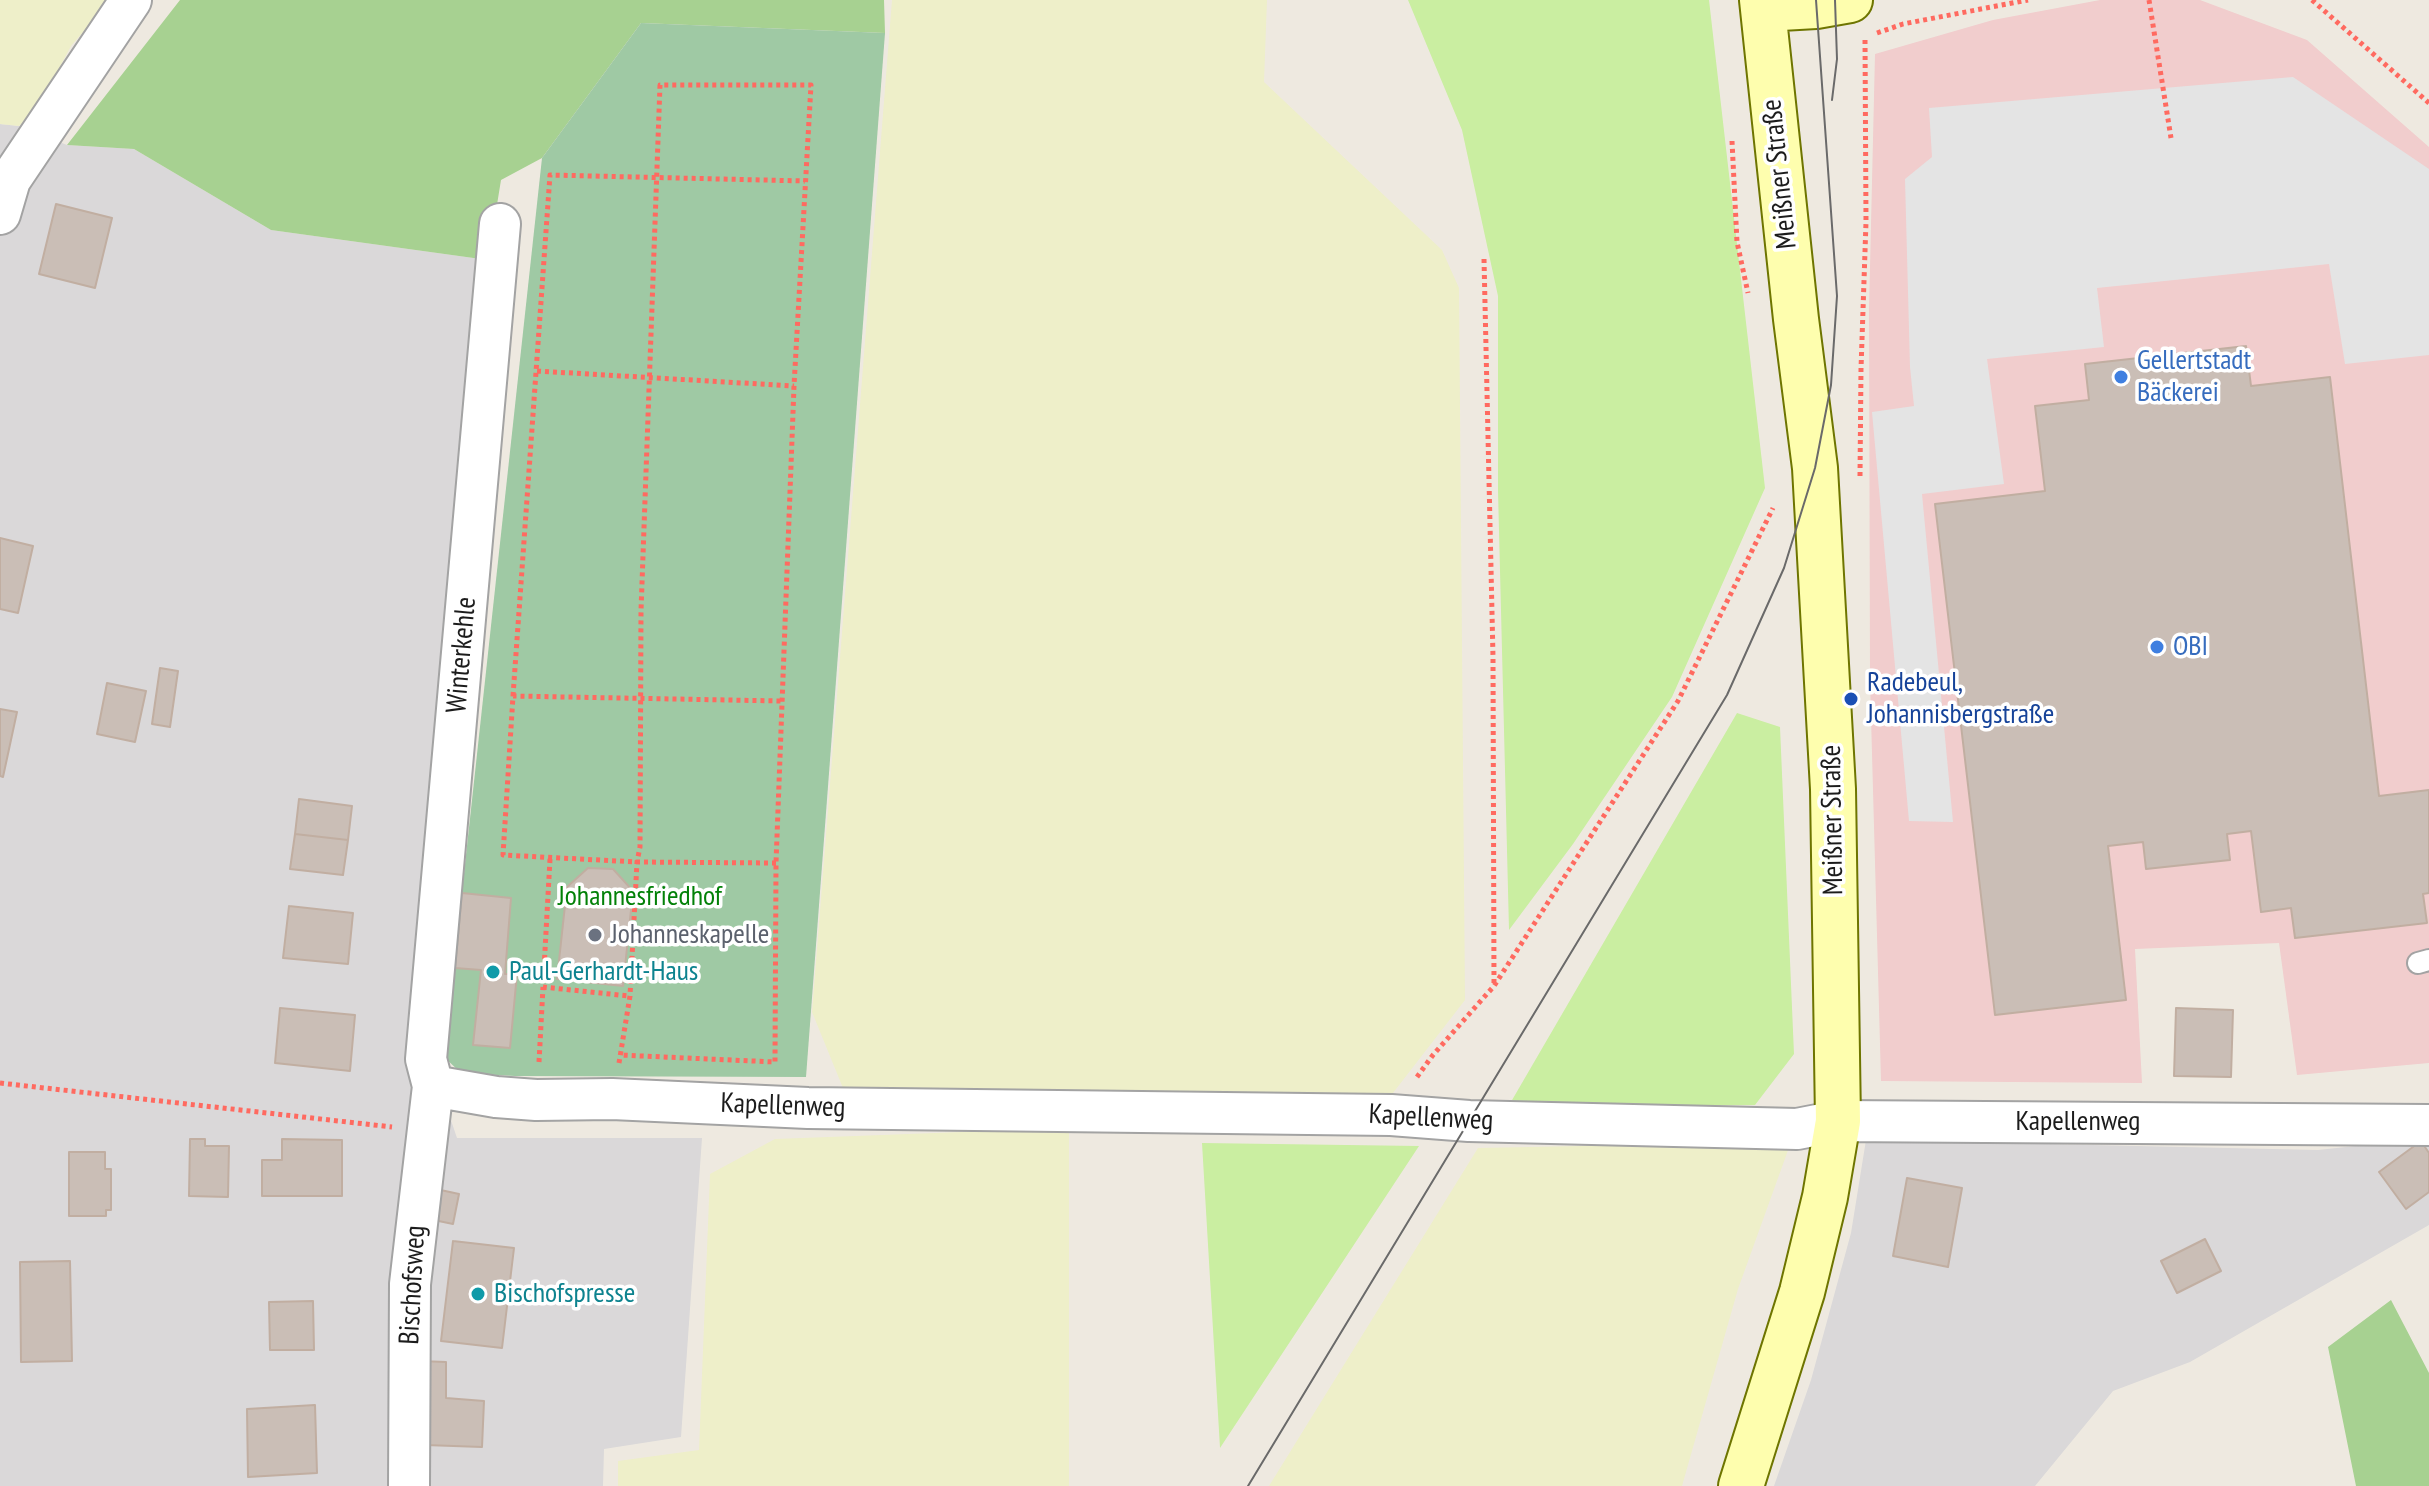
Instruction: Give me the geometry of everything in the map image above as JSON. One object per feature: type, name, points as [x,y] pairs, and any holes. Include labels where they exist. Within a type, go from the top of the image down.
[{"type":"main road","points":[[1762,5],[1816,6],[1857,18]]},
{"type":"main road","name":"Meißner Straße","points":[[1741,1486],[1802,1292],[1825,1197],[1838,1121],[1833,789],[1815,468],[1762,5]]},
{"type":"street","points":[[3,189],[131,0]]},
{"type":"street","name":"Winterkehle","points":[[433,1086],[426,1059],[500,224]]},
{"type":"street","name":"Kapellenweg","points":[[433,1086],[496,1097],[536,1100],[612,1099],[808,1108],[1391,1115],[1469,1121],[1797,1129],[1838,1121],[2429,1125]]},
{"type":"street","name":"Bischofsweg","points":[[409,1486],[410,1284],[433,1086]]},
{"type":"path","points":[[1857,18],[1903,24],[2028,0]]},
{"type":"path","points":[[2149,0],[2171,138]]},
{"type":"path","points":[[2312,0],[2429,103]]},
{"type":"path","points":[[612,1099],[630,996],[640,847],[647,379],[660,85],[811,85],[794,386],[776,863],[775,1062],[620,1055]]},
{"type":"path","points":[[1731,135],[1737,242],[1749,296]]},
{"type":"path","points":[[776,863],[637,862],[503,855],[550,175],[805,181]]},
{"type":"path","points":[[1484,259],[1493,641],[1494,986]]},
{"type":"path","points":[[537,371],[794,386]]},
{"type":"path","points":[[1391,1115],[1433,1055],[1494,986],[1678,701],[1776,500]]},
{"type":"path","points":[[513,696],[782,701]]},
{"type":"path","points":[[536,1100],[550,859]]},
{"type":"path","points":[[543,987],[630,996]]},
{"type":"path","points":[[0,1083],[428,1131]]},
{"type":"shaded area","points":[[2100,0],[2200,0],[2307,40],[2429,147],[2429,1063],[2297,1075],[2279,943],[2135,949],[2142,1083],[1881,1081],[1870,681],[1869,310],[1875,54],[1993,20]]},
{"type":"shaded area","points":[[2293,77],[2429,169],[2429,355],[2345,364],[2329,264],[2097,288],[2104,347],[1987,359],[2004,484],[1922,494],[1953,822],[1909,821],[1872,412],[1914,406],[1910,367],[1905,179],[1932,157],[1929,108]]},
{"type":"shaded area","points":[[0,124],[19,126],[67,145],[134,149],[271,230],[488,260],[440,1088],[457,1138],[702,1138],[681,1437],[604,1449],[603,1486],[0,1486]]},
{"type":"shaded area","points":[[2429,1138],[2429,1225],[2190,1362],[2113,1391],[2035,1486],[1774,1486],[1811,1380],[1851,1233],[1866,1140],[2318,1150]]},
{"type":"green space","points":[[0,0],[111,0],[71,46],[37,110],[19,126],[0,124]]},
{"type":"green space","points":[[180,0],[884,0],[885,33],[641,23],[542,158],[501,180],[488,260],[271,230],[134,149],[67,145]]},
{"type":"green space","points":[[892,0],[1267,0],[1264,82],[1442,250],[1459,288],[1465,1000],[1386,1102],[845,1093],[812,1012]]},
{"type":"green space","points":[[1408,0],[1709,0],[1765,488],[1672,697],[1573,844],[1509,930],[1498,491],[1498,296],[1462,130]]},
{"type":"green space","name":"Johannesfriedhof","points":[[641,23],[885,33],[806,1077],[515,1076],[461,1073],[444,1057],[542,158]]},
{"type":"green space","points":[[1737,713],[1780,727],[1794,1054],[1755,1105],[1508,1107]]},
{"type":"green space","points":[[1069,1128],[1069,1486],[618,1486],[618,1461],[699,1450],[710,1174],[775,1139]]},
{"type":"green space","points":[[1791,1142],[1738,1289],[1682,1486],[1269,1486],[1478,1148]]},
{"type":"green space","points":[[1202,1143],[1419,1146],[1220,1448]]},
{"type":"green space","points":[[2391,1300],[2429,1373],[2429,1486],[2356,1486],[2328,1347]]},
{"type":"building","points":[[56,204],[112,218],[95,288],[39,274]]},
{"type":"building","name":"OBI","points":[[2246,346],[2251,386],[2330,377],[2379,796],[2429,790],[2429,893],[2423,894],[2427,923],[2295,938],[2291,908],[2261,912],[2251,831],[2227,834],[2230,860],[2146,869],[2143,842],[2108,846],[2126,1000],[1995,1015],[1935,504],[2045,491],[2035,406],[2089,400],[2085,364]]},
{"type":"building","points":[[0,538],[33,546],[18,613],[0,609]]},
{"type":"building","points":[[160,668],[178,671],[170,727],[152,724]]},
{"type":"building","points":[[107,683],[146,691],[135,742],[97,734]]},
{"type":"building","points":[[0,709],[17,712],[3,777],[0,776]]},
{"type":"building","points":[[299,799],[352,806],[348,840],[295,834]]},
{"type":"building","points":[[295,834],[348,840],[343,875],[290,869]]},
{"type":"building","name":"Johanneskapelle","points":[[588,868],[613,869],[633,891],[623,986],[557,979],[567,887]]},
{"type":"building","name":"Paul-Gerhardt-Haus","points":[[462,893],[511,898],[505,974],[517,974],[510,1048],[473,1045],[481,970],[455,968]]},
{"type":"building","points":[[289,906],[353,913],[348,964],[283,958]]},
{"type":"building","points":[[280,1008],[355,1015],[350,1071],[275,1063]]},
{"type":"building","points":[[2176,1008],[2233,1010],[2231,1077],[2174,1076]]},
{"type":"building","points":[[190,1139],[205,1139],[205,1146],[229,1146],[228,1197],[189,1196]]},
{"type":"building","points":[[282,1139],[342,1140],[342,1196],[262,1196],[262,1160],[282,1160]]},
{"type":"building","points":[[2421,1141],[2429,1153],[2429,1192],[2406,1209],[2379,1172]]},
{"type":"building","points":[[69,1152],[105,1152],[105,1169],[111,1169],[111,1210],[106,1210],[106,1216],[69,1216]]},
{"type":"building","points":[[1907,1178],[1962,1188],[1948,1267],[1893,1256]]},
{"type":"building","points":[[436,1189],[459,1194],[453,1224],[429,1219]]},
{"type":"building","points":[[2205,1239],[2221,1271],[2177,1293],[2161,1261]]},
{"type":"building","name":"Bischofspresse","points":[[453,1241],[514,1248],[502,1348],[441,1341]]},
{"type":"building","points":[[70,1261],[72,1361],[21,1362],[20,1262]]},
{"type":"building","points":[[313,1301],[314,1350],[270,1350],[269,1302]]},
{"type":"building","points":[[419,1361],[446,1362],[446,1398],[484,1401],[482,1447],[425,1445]]},
{"type":"building","points":[[315,1405],[317,1473],[248,1477],[247,1409]]},
{"type":"tram line","points":[[1248,1486],[1727,695],[1784,568],[1815,468],[1831,385],[1837,296],[1816,0]]},
{"type":"tram line","points":[[1832,100],[1837,59],[1835,0]]},
{"type":"place","name":"Gellertstadt Bäckerei","points":[[2121,377]]},
{"type":"place","name":"OBI","points":[[2157,647]]},
{"type":"place","name":"Radebeul, Johannisbergstraße","points":[[1851,699]]},
{"type":"place","name":"Johanneskapelle","points":[[595,935]]},
{"type":"place","name":"Paul-Gerhardt-Haus","points":[[493,972]]},
{"type":"place","name":"Bischofspresse","points":[[478,1294]]}]
